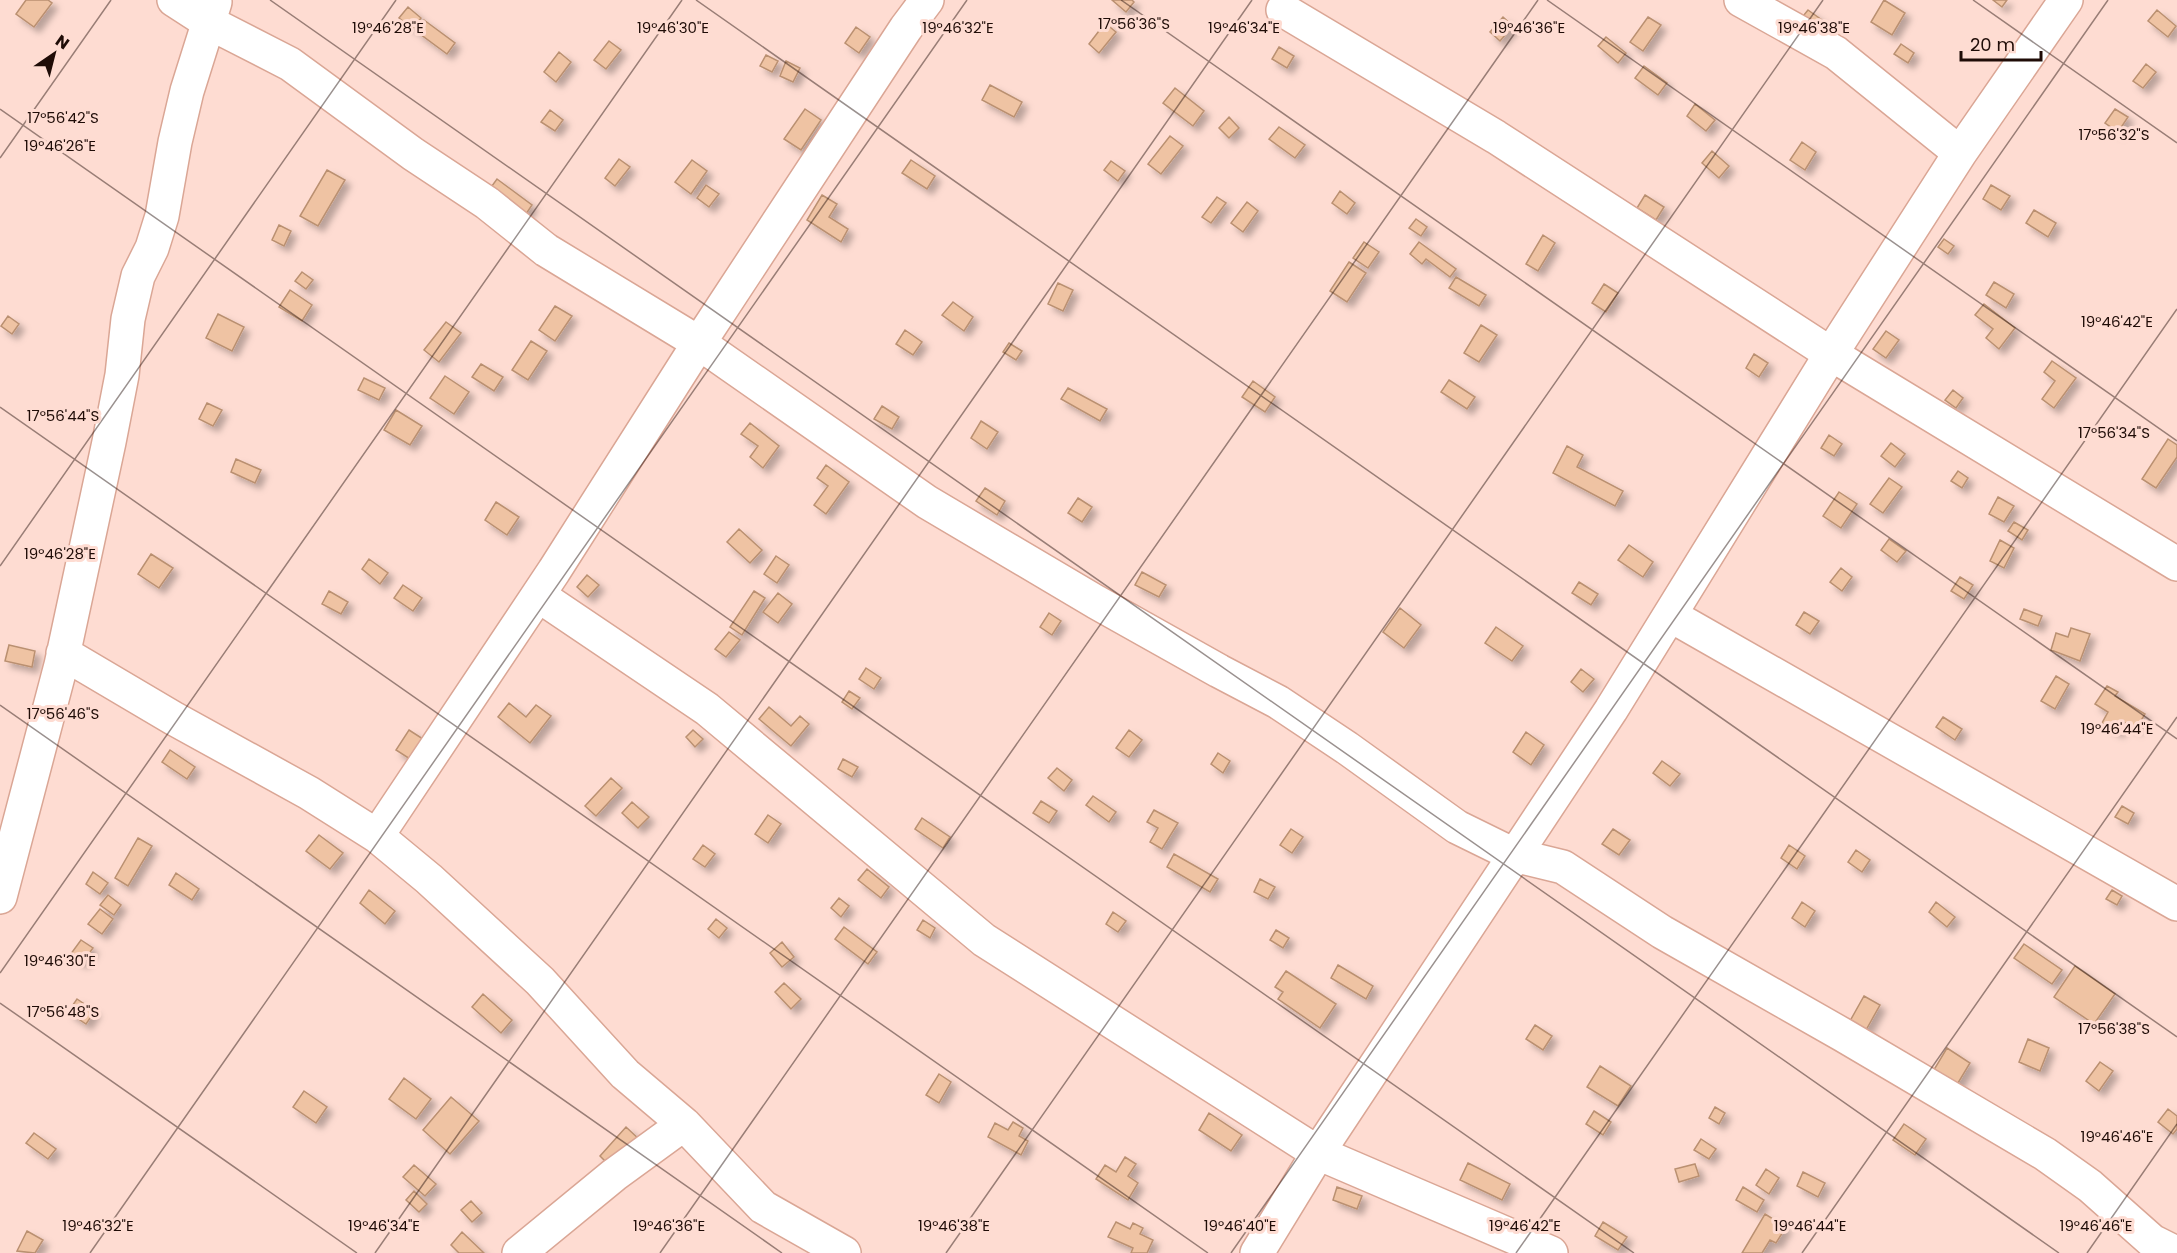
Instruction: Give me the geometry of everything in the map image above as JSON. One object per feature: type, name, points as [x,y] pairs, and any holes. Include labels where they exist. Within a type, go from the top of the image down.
[{"type":"street","points":[[174,0],[212,11],[290,64],[413,154],[487,203],[546,250],[699,343],[927,502],[1117,614],[1278,702],[1457,827],[1514,855],[1563,867],[1662,932],[2045,1154],[2090,1186],[2152,1241],[2176,1253]]},
{"type":"street","points":[[377,836],[538,595],[699,343],[906,28],[927,0]]},
{"type":"street","points":[[1741,0],[1836,53],[1960,153]]},
{"type":"street","points":[[1257,1253],[1318,1154],[1611,710],[1831,354],[1960,153],[2066,0]]},
{"type":"street","points":[[1283,10],[1496,137],[1831,354],[2177,564]]},
{"type":"street","points":[[0,897],[63,653],[109,442],[138,276],[152,248],[162,216],[187,91],[212,11]]},
{"type":"street","points":[[538,595],[707,709],[984,940],[1318,1154],[1551,1253]]},
{"type":"street","points":[[1670,615],[2177,903]]},
{"type":"street","points":[[63,653],[173,718],[309,793],[377,836],[429,879],[540,981],[625,1074],[684,1124],[764,1207],[844,1253]]},
{"type":"street","points":[[519,1253],[614,1175],[684,1124]]},
{"type":"building","points":[[26,0],[48,0],[52,3],[34,27],[16,14]]},
{"type":"building","points":[[1112,0],[1132,0],[1134,2],[1126,12]]},
{"type":"building","points":[[1884,0],[1905,13],[1892,35],[1871,22]]},
{"type":"building","points":[[1993,0],[2007,0],[2002,7]]},
{"type":"building","points":[[408,7],[421,18],[413,29],[399,18]]},
{"type":"building","points":[[1808,10],[1829,25],[1821,37],[1799,21]]},
{"type":"building","points":[[2157,10],[2176,26],[2168,37],[2148,21]]},
{"type":"building","points":[[1503,17],[1513,26],[1500,41],[1490,32]]},
{"type":"building","points":[[1648,17],[1661,25],[1643,51],[1630,42]]},
{"type":"building","points":[[424,20],[455,43],[447,54],[416,31]]},
{"type":"building","points":[[1105,23],[1116,32],[1099,53],[1089,44]]},
{"type":"building","points":[[856,27],[870,37],[859,53],[845,43]]},
{"type":"building","points":[[1606,37],[1626,53],[1618,63],[1598,46]]},
{"type":"building","points":[[609,41],[621,50],[606,69],[594,60]]},
{"type":"building","points":[[1901,44],[1914,53],[1908,63],[1894,54]]},
{"type":"building","points":[[1279,47],[1294,56],[1287,68],[1272,59]]},
{"type":"building","points":[[559,52],[571,62],[556,82],[544,72]]},
{"type":"building","points":[[766,55],[778,61],[772,72],[760,66]]},
{"type":"building","points":[[786,61],[800,68],[793,82],[780,76]]},
{"type":"building","points":[[2146,64],[2156,72],[2143,88],[2133,81]]},
{"type":"building","points":[[1644,66],[1667,83],[1658,95],[1635,78]]},
{"type":"building","points":[[990,85],[1022,102],[1014,117],[982,100]]},
{"type":"building","points":[[1175,88],[1204,111],[1193,126],[1163,103]]},
{"type":"building","points":[[1695,104],[1715,120],[1706,131],[1687,116]]},
{"type":"building","points":[[805,109],[821,120],[801,150],[784,139]]},
{"type":"building","points":[[2115,109],[2128,117],[2118,132],[2105,123]]},
{"type":"building","points":[[550,110],[563,120],[555,131],[541,122]]},
{"type":"building","points":[[1229,117],[1239,128],[1229,138],[1219,128]]},
{"type":"building","points":[[1279,127],[1305,145],[1295,158],[1269,139]]},
{"type":"building","points":[[1170,136],[1183,146],[1161,174],[1148,164]]},
{"type":"building","points":[[1802,142],[1816,152],[1805,170],[1790,160]]},
{"type":"building","points":[[1712,151],[1729,166],[1719,178],[1702,163]]},
{"type":"building","points":[[619,159],[630,167],[615,186],[605,178]]},
{"type":"building","points":[[692,160],[707,171],[691,194],[675,182]]},
{"type":"building","points":[[911,160],[935,176],[927,189],[902,173]]},
{"type":"building","points":[[1111,161],[1125,171],[1118,181],[1104,170]]},
{"type":"building","points":[[327,170],[345,180],[318,226],[300,216]]},
{"type":"building","points":[[497,179],[532,205],[522,220],[486,194]]},
{"type":"building","points":[[706,185],[719,194],[709,207],[697,198]]},
{"type":"building","points":[[1991,185],[2010,196],[2001,210],[1983,199]]},
{"type":"building","points":[[1340,191],[1355,203],[1347,214],[1332,203]]},
{"type":"building","points":[[822,195],[837,204],[829,217],[848,229],[841,242],[807,220]]},
{"type":"building","points":[[1645,195],[1664,207],[1656,220],[1637,208]]},
{"type":"building","points":[[1217,197],[1226,203],[1211,223],[1202,217]]},
{"type":"building","points":[[1247,202],[1258,211],[1243,232],[1231,223]]},
{"type":"building","points":[[2034,210],[2056,223],[2048,237],[2026,223]]},
{"type":"building","points":[[1416,219],[1427,227],[1421,236],[1409,228]]},
{"type":"building","points":[[279,225],[291,231],[284,246],[272,240]]},
{"type":"building","points":[[1543,235],[1555,243],[1538,271],[1526,264]]},
{"type":"building","points":[[1944,239],[1954,246],[1948,254],[1938,247]]},
{"type":"building","points":[[1364,242],[1379,252],[1368,268],[1353,258]]},
{"type":"building","points":[[1419,242],[1456,269],[1450,277],[1426,259],[1422,264],[1410,254]]},
{"type":"building","points":[[1349,262],[1366,273],[1347,302],[1330,291]]},
{"type":"building","points":[[302,272],[313,280],[306,289],[295,281]]},
{"type":"building","points":[[1456,277],[1486,295],[1479,306],[1449,288]]},
{"type":"building","points":[[1994,282],[2014,294],[2006,308],[1986,295]]},
{"type":"building","points":[[1058,283],[1073,290],[1063,311],[1048,304]]},
{"type":"building","points":[[1604,284],[1618,293],[1606,312],[1592,303]]},
{"type":"building","points":[[290,290],[312,305],[302,321],[279,307]]},
{"type":"building","points":[[953,302],[973,317],[964,331],[942,315]]},
{"type":"building","points":[[1984,304],[2015,328],[1999,349],[1986,338],[1993,329],[1975,315]]},
{"type":"building","points":[[555,306],[572,316],[555,341],[539,330]]},
{"type":"building","points":[[218,314],[244,327],[232,351],[206,338]]},
{"type":"building","points":[[8,316],[19,324],[12,334],[1,326]]},
{"type":"building","points":[[446,322],[461,333],[439,362],[424,350]]},
{"type":"building","points":[[1481,325],[1497,335],[1479,362],[1464,353]]},
{"type":"building","points":[[905,330],[922,342],[913,355],[896,344]]},
{"type":"building","points":[[1886,331],[1899,340],[1886,358],[1873,349]]},
{"type":"building","points":[[531,341],[547,351],[528,380],[512,370]]},
{"type":"building","points":[[1009,343],[1022,351],[1016,360],[1003,352]]},
{"type":"building","points":[[1754,354],[1768,363],[1759,377],[1746,368]]},
{"type":"building","points":[[2052,361],[2076,378],[2054,408],[2042,399],[2055,381],[2044,372]]},
{"type":"building","points":[[481,364],[503,377],[494,391],[472,377]]},
{"type":"building","points":[[445,376],[469,392],[454,414],[430,398]]},
{"type":"building","points":[[364,378],[385,388],[379,400],[358,390]]},
{"type":"building","points":[[1449,380],[1475,397],[1467,409],[1441,392]]},
{"type":"building","points":[[1253,381],[1275,397],[1265,412],[1242,397]]},
{"type":"building","points":[[1068,388],[1107,409],[1100,421],[1061,399]]},
{"type":"building","points":[[1953,390],[1963,398],[1956,408],[1945,400]]},
{"type":"building","points":[[207,403],[222,410],[213,426],[199,419]]},
{"type":"building","points":[[882,406],[899,417],[892,429],[874,419]]},
{"type":"building","points":[[396,410],[422,426],[410,445],[384,430]]},
{"type":"building","points":[[981,421],[998,432],[987,449],[971,438]]},
{"type":"building","points":[[750,423],[779,446],[763,468],[750,457],[758,446],[741,434]]},
{"type":"building","points":[[1829,435],[1842,444],[1834,456],[1821,448]]},
{"type":"building","points":[[2168,439],[2177,445],[2177,457],[2156,488],[2142,479]]},
{"type":"building","points":[[1891,443],[1905,454],[1895,467],[1881,456]]},
{"type":"building","points":[[1567,446],[1583,455],[1577,467],[1623,491],[1615,506],[1553,473]]},
{"type":"building","points":[[236,459],[261,470],[255,483],[231,472]]},
{"type":"building","points":[[826,465],[849,482],[826,514],[814,505],[828,486],[817,478]]},
{"type":"building","points":[[1958,471],[1968,478],[1962,488],[1951,481]]},
{"type":"building","points":[[1889,478],[1902,487],[1883,513],[1870,504]]},
{"type":"building","points":[[985,488],[1005,501],[997,515],[976,501]]},
{"type":"building","points":[[1839,492],[1857,504],[1841,528],[1823,516]]},
{"type":"building","points":[[1998,497],[2014,506],[2004,522],[1989,514]]},
{"type":"building","points":[[1078,498],[1092,507],[1082,522],[1068,513]]},
{"type":"building","points":[[496,502],[519,517],[507,535],[485,520]]},
{"type":"building","points":[[2014,522],[2028,530],[2022,540],[2008,531]]},
{"type":"building","points":[[739,529],[762,550],[750,563],[727,542]]},
{"type":"building","points":[[1889,539],[1906,551],[1897,562],[1881,550]]},
{"type":"building","points":[[2000,540],[2014,548],[2004,568],[1990,561]]},
{"type":"building","points":[[1629,545],[1653,562],[1643,577],[1618,560]]},
{"type":"building","points":[[151,554],[173,568],[159,588],[138,574]]},
{"type":"building","points":[[776,556],[789,565],[777,583],[764,574]]},
{"type":"building","points":[[369,559],[388,573],[380,584],[362,569]]},
{"type":"building","points":[[1841,568],[1852,577],[1842,591],[1830,582]]},
{"type":"building","points":[[1142,572],[1166,585],[1159,597],[1135,585]]},
{"type":"building","points":[[587,575],[599,585],[588,597],[577,587]]},
{"type":"building","points":[[1960,577],[1973,585],[1964,599],[1951,591]]},
{"type":"building","points":[[1579,582],[1598,594],[1591,605],[1572,593]]},
{"type":"building","points":[[403,585],[422,598],[413,611],[394,598]]},
{"type":"building","points":[[329,591],[348,602],[341,614],[322,604]]},
{"type":"building","points":[[754,591],[765,598],[742,635],[730,627]]},
{"type":"building","points":[[778,593],[792,604],[778,623],[763,612]]},
{"type":"building","points":[[1400,608],[1421,625],[1404,648],[1383,632]]},
{"type":"building","points":[[2024,609],[2042,616],[2038,626],[2020,619]]},
{"type":"building","points":[[1804,612],[1819,621],[1810,634],[1796,625]]},
{"type":"building","points":[[1049,613],[1061,621],[1052,635],[1040,627]]},
{"type":"building","points":[[1496,627],[1523,646],[1512,661],[1485,643]]},
{"type":"building","points":[[2071,628],[2090,634],[2080,661],[2051,650],[2056,633],[2068,637]]},
{"type":"building","points":[[729,632],[740,640],[726,657],[715,649]]},
{"type":"building","points":[[9,645],[35,651],[32,667],[5,661]]},
{"type":"building","points":[[866,668],[881,678],[874,689],[859,679]]},
{"type":"building","points":[[1581,669],[1594,679],[1583,692],[1571,682]]},
{"type":"building","points":[[2056,676],[2069,684],[2055,709],[2041,701]]},
{"type":"building","points":[[2107,686],[2118,692],[2115,696],[2145,714],[2136,729],[2124,722],[2118,732],[2102,723],[2108,712],[2095,704]]},
{"type":"building","points":[[849,691],[860,698],[852,709],[842,702]]},
{"type":"building","points":[[509,703],[526,717],[536,705],[551,716],[530,743],[498,717]]},
{"type":"building","points":[[769,707],[791,726],[800,716],[809,724],[791,746],[759,719]]},
{"type":"building","points":[[1943,717],[1962,729],[1955,740],[1936,727]]},
{"type":"building","points":[[409,730],[423,739],[410,759],[396,750]]},
{"type":"building","points":[[693,730],[703,739],[695,747],[686,737]]},
{"type":"building","points":[[1129,730],[1142,740],[1129,757],[1116,748]]},
{"type":"building","points":[[1526,732],[1544,745],[1531,765],[1513,752]]},
{"type":"building","points":[[170,750],[195,767],[187,779],[162,762]]},
{"type":"building","points":[[1218,753],[1230,761],[1223,773],[1211,764]]},
{"type":"building","points":[[843,759],[858,767],[852,777],[838,769]]},
{"type":"building","points":[[1662,761],[1680,774],[1670,786],[1653,773]]},
{"type":"building","points":[[1057,768],[1072,780],[1064,791],[1048,778]]},
{"type":"building","points":[[611,778],[622,788],[596,816],[585,806]]},
{"type":"building","points":[[1093,796],[1116,812],[1109,822],[1086,805]]},
{"type":"building","points":[[1041,801],[1057,811],[1049,823],[1033,813]]},
{"type":"building","points":[[632,802],[649,817],[638,828],[622,813]]},
{"type":"building","points":[[2122,806],[2134,813],[2128,824],[2115,817]]},
{"type":"building","points":[[1154,810],[1178,823],[1162,849],[1150,842],[1158,828],[1147,822]]},
{"type":"building","points":[[768,815],[781,824],[768,843],[755,834]]},
{"type":"building","points":[[922,818],[950,837],[943,848],[915,829]]},
{"type":"building","points":[[1291,829],[1303,837],[1292,853],[1280,845]]},
{"type":"building","points":[[1613,829],[1630,840],[1619,855],[1602,844]]},
{"type":"building","points":[[319,835],[343,853],[330,869],[306,851]]},
{"type":"building","points":[[138,838],[152,846],[128,886],[115,878]]},
{"type":"building","points":[[703,845],[715,854],[705,867],[693,859]]},
{"type":"building","points":[[1789,845],[1805,856],[1797,869],[1781,858]]},
{"type":"building","points":[[1856,850],[1870,860],[1862,872],[1848,862]]},
{"type":"building","points":[[1174,854],[1218,879],[1210,892],[1167,867]]},
{"type":"building","points":[[867,869],[889,887],[881,898],[858,880]]},
{"type":"building","points":[[93,872],[108,883],[100,894],[86,884]]},
{"type":"building","points":[[176,873],[199,889],[192,900],[169,885]]},
{"type":"building","points":[[1260,879],[1275,887],[1268,899],[1254,892]]},
{"type":"building","points":[[369,890],[395,911],[385,924],[360,903]]},
{"type":"building","points":[[2112,890],[2122,896],[2117,905],[2106,899]]},
{"type":"building","points":[[108,895],[121,905],[114,915],[100,905]]},
{"type":"building","points":[[839,898],[849,906],[841,917],[831,908]]},
{"type":"building","points":[[1802,902],[1815,911],[1805,927],[1792,918]]},
{"type":"building","points":[[1936,902],[1955,917],[1947,927],[1929,912]]},
{"type":"building","points":[[100,909],[113,919],[102,934],[88,924]]},
{"type":"building","points":[[1113,912],[1126,921],[1118,932],[1106,924]]},
{"type":"building","points":[[716,919],[727,928],[719,938],[708,929]]},
{"type":"building","points":[[923,920],[935,928],[930,938],[917,930]]},
{"type":"building","points":[[844,927],[877,952],[868,964],[835,939]]},
{"type":"building","points":[[1276,930],[1289,938],[1283,948],[1270,940]]},
{"type":"building","points":[[81,940],[93,948],[82,963],[70,955]]},
{"type":"building","points":[[782,942],[794,957],[782,967],[770,953]]},
{"type":"building","points":[[2024,944],[2062,970],[2052,984],[2014,958]]},
{"type":"building","points":[[1338,965],[1373,986],[1366,999],[1331,978]]},
{"type":"building","points":[[2075,966],[2115,994],[2094,1024],[2054,997]]},
{"type":"building","points":[[1286,971],[1336,1004],[1320,1028],[1278,999],[1283,992],[1275,987]]},
{"type":"building","points":[[784,983],[801,999],[791,1009],[775,992]]},
{"type":"building","points":[[483,994],[512,1020],[501,1033],[472,1007]]},
{"type":"building","points":[[1864,996],[1880,1005],[1866,1030],[1850,1021]]},
{"type":"building","points":[[77,999],[95,1011],[86,1024],[68,1012]]},
{"type":"building","points":[[1535,1025],[1552,1036],[1543,1050],[1526,1039]]},
{"type":"building","points":[[2028,1039],[2049,1048],[2040,1071],[2019,1062]]},
{"type":"building","points":[[1947,1048],[1970,1063],[1955,1088],[1932,1073]]},
{"type":"building","points":[[2100,1062],[2113,1071],[2099,1091],[2086,1081]]},
{"type":"building","points":[[1600,1066],[1631,1086],[1618,1106],[1587,1087]]},
{"type":"building","points":[[939,1074],[951,1082],[939,1103],[926,1095]]},
{"type":"building","points":[[404,1078],[431,1099],[416,1119],[389,1099]]},
{"type":"building","points":[[304,1091],[327,1107],[316,1123],[293,1107]]},
{"type":"building","points":[[451,1097],[479,1121],[450,1154],[423,1130]]},
{"type":"building","points":[[1715,1107],[1725,1113],[1719,1124],[1709,1118]]},
{"type":"building","points":[[2168,1109],[2177,1116],[2177,1129],[2173,1134],[2158,1122]]},
{"type":"building","points":[[1594,1111],[1611,1122],[1603,1135],[1586,1124]]},
{"type":"building","points":[[1209,1113],[1242,1135],[1231,1151],[1199,1130]]},
{"type":"building","points":[[1013,1122],[1023,1128],[1019,1136],[1028,1141],[1021,1155],[988,1137],[995,1123],[1008,1130]]},
{"type":"building","points":[[1904,1124],[1926,1139],[1915,1155],[1893,1140]]},
{"type":"building","points":[[626,1127],[641,1141],[614,1170],[600,1156]]},
{"type":"building","points":[[34,1133],[56,1149],[48,1159],[26,1143]]},
{"type":"building","points":[[1701,1139],[1716,1149],[1709,1159],[1694,1150]]},
{"type":"building","points":[[1125,1157],[1136,1164],[1128,1176],[1138,1183],[1128,1200],[1096,1179],[1105,1165],[1116,1172]]},
{"type":"building","points":[[1468,1163],[1510,1184],[1502,1200],[1460,1180]]},
{"type":"building","points":[[1695,1164],[1699,1176],[1679,1182],[1675,1169]]},
{"type":"building","points":[[414,1165],[436,1184],[425,1196],[403,1177]]},
{"type":"building","points":[[1766,1169],[1779,1178],[1769,1194],[1756,1185]]},
{"type":"building","points":[[1803,1172],[1825,1183],[1818,1197],[1797,1186]]},
{"type":"building","points":[[1337,1187],[1362,1196],[1357,1209],[1333,1200]]},
{"type":"building","points":[[1743,1187],[1764,1200],[1757,1212],[1736,1200]]},
{"type":"building","points":[[414,1191],[427,1204],[419,1212],[406,1200]]},
{"type":"building","points":[[471,1201],[482,1213],[472,1222],[461,1210]]},
{"type":"building","points":[[1765,1214],[1786,1227],[1776,1243],[1770,1240],[1762,1253],[1742,1253]]},
{"type":"building","points":[[1116,1222],[1130,1229],[1133,1223],[1143,1228],[1140,1234],[1153,1240],[1147,1253],[1131,1253],[1133,1248],[1108,1237]]},
{"type":"building","points":[[1603,1222],[1627,1237],[1618,1250],[1595,1236]]},
{"type":"building","points":[[27,1231],[43,1240],[35,1253],[17,1251]]},
{"type":"building","points":[[462,1232],[484,1253],[459,1253],[451,1245]]}]
